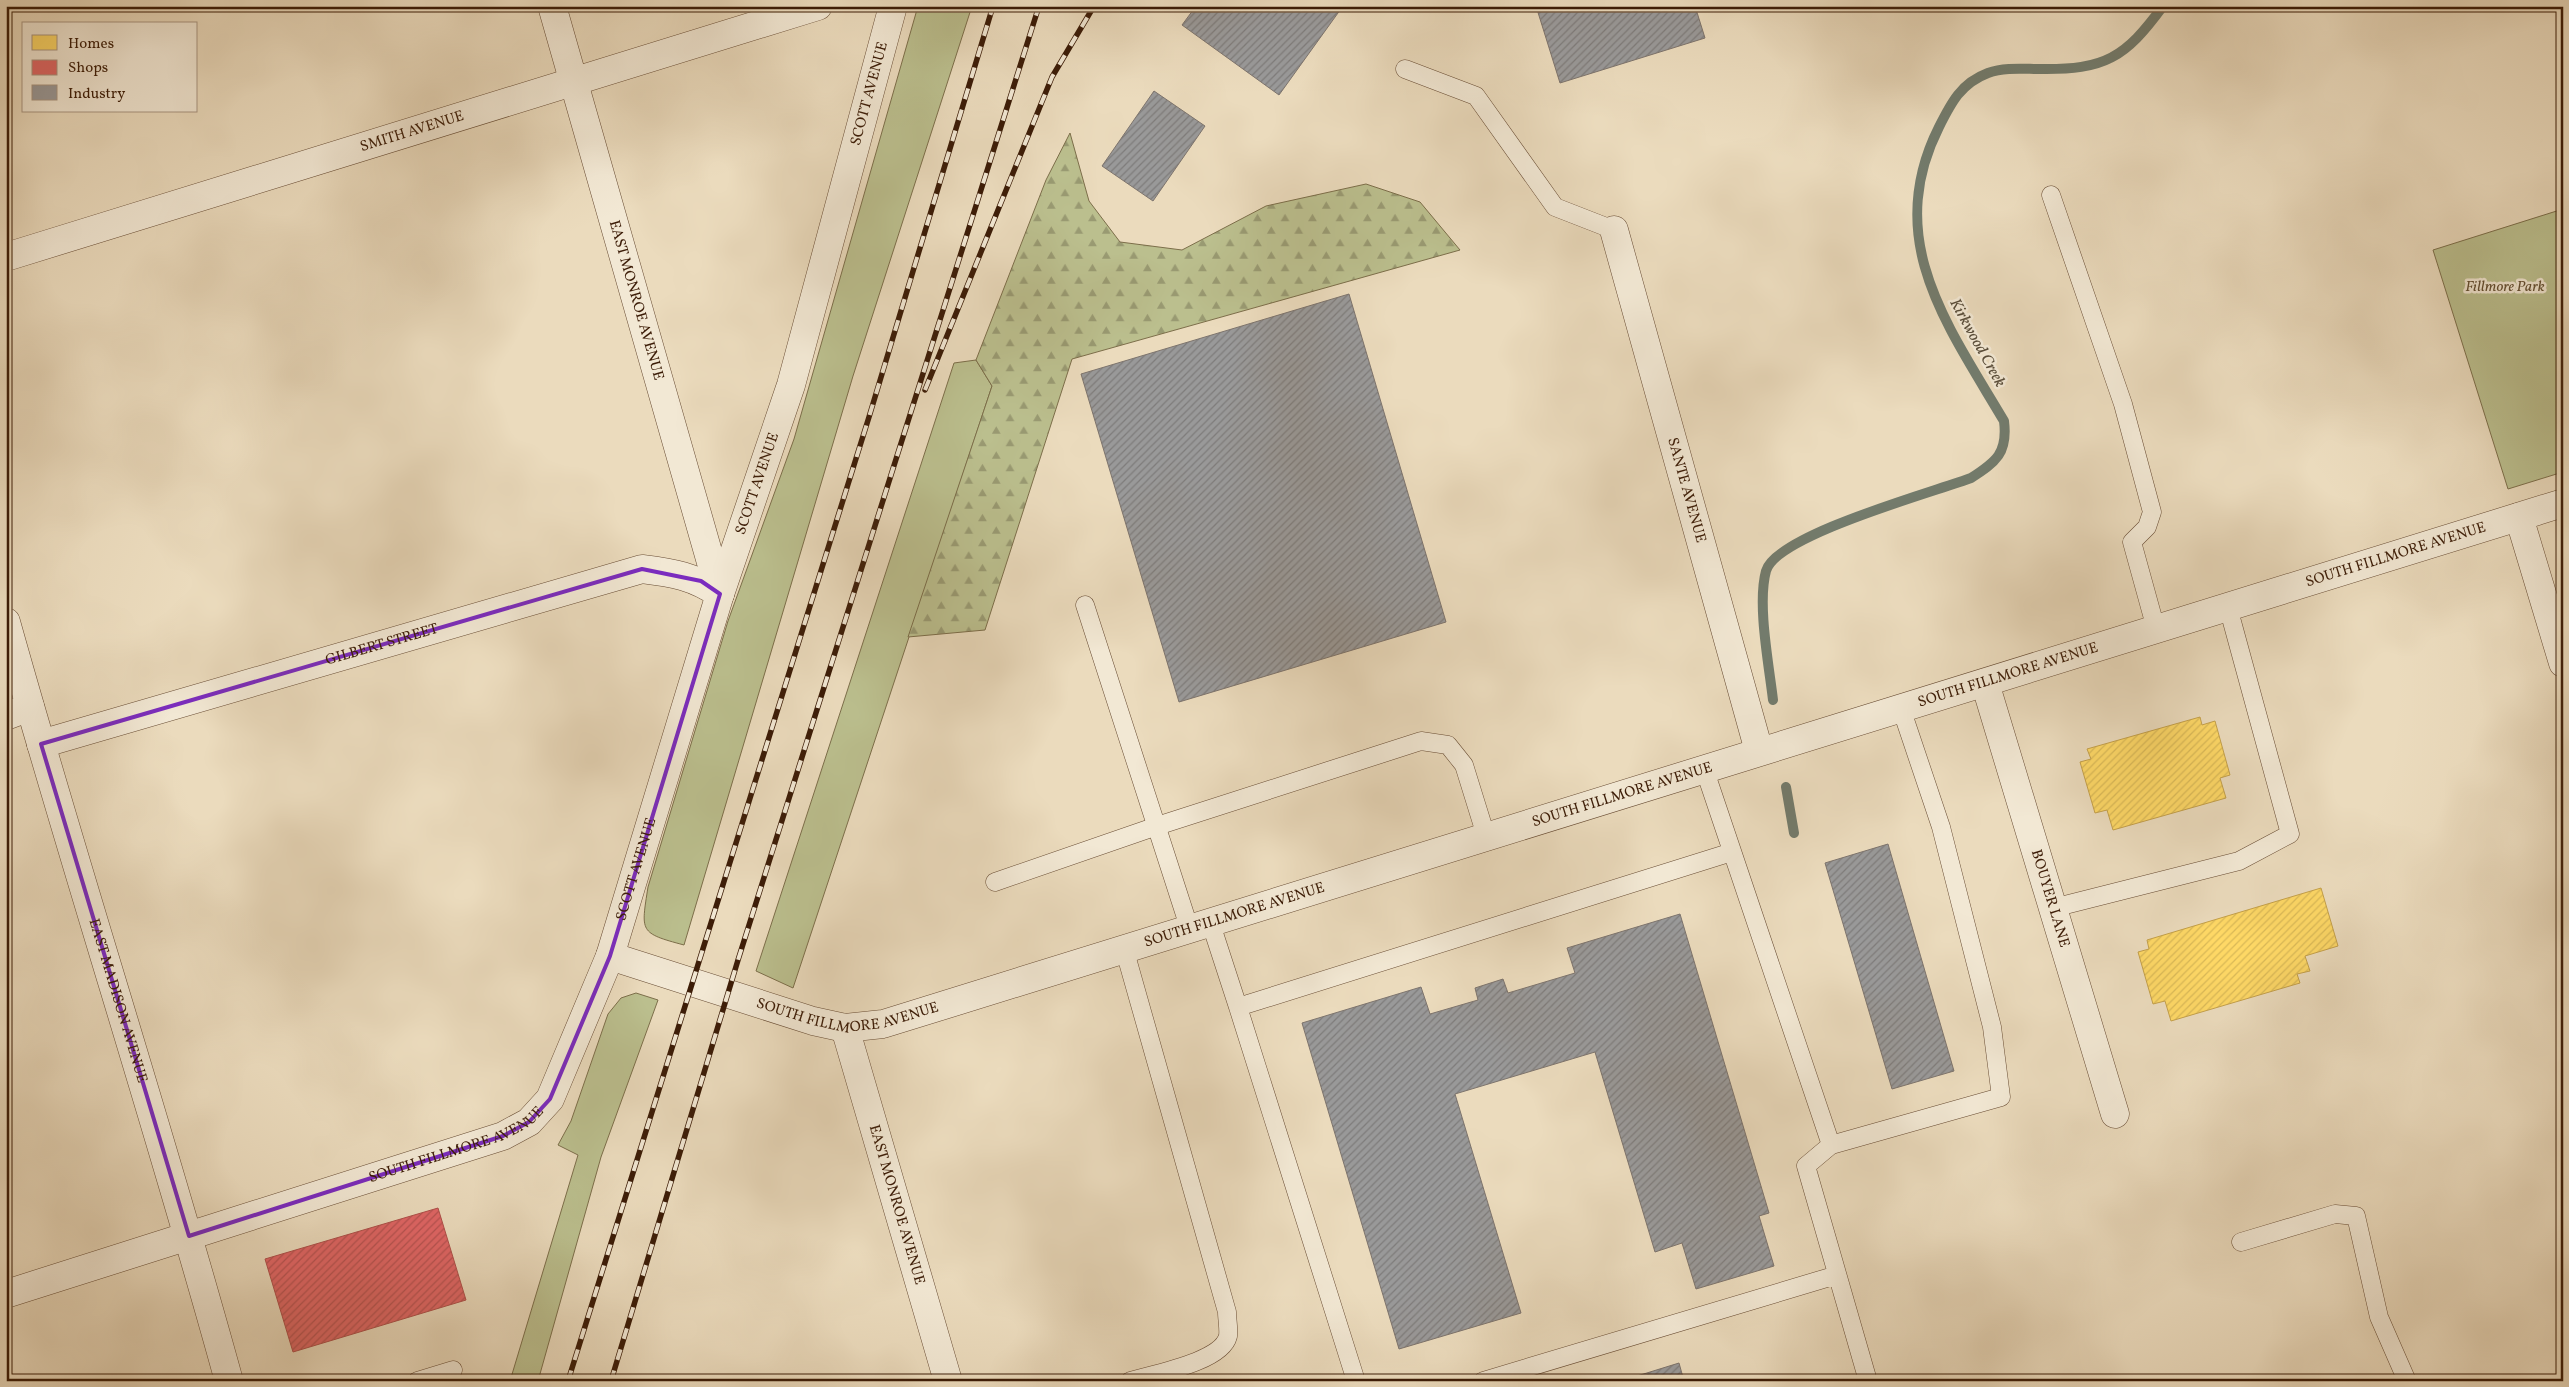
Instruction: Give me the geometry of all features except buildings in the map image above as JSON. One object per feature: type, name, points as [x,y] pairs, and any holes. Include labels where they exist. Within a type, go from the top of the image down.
[{"type":"street","name":"EAST MONROE AVENUE","points":[[552,6],[720,594]]},
{"type":"street","name":"SMITH AVENUE","points":[[6,257],[818,6]]},
{"type":"street","name":"SCOTT AVENUE","points":[[610,956],[720,594],[790,385],[893,6]]},
{"type":"street","name":"SANTE AVENUE","points":[[1614,230],[1758,751]]},
{"type":"street","name":"SOUTH FILLMORE AVENUE","points":[[6,1294],[503,1136],[529,1122],[550,1099],[610,956],[813,1021],[845,1028],[864,1028],[883,1024],[1199,924],[1758,751],[1985,683],[2563,503]]},
{"type":"street","points":[[2518,517],[2563,663]]},
{"type":"street","name":"GILBERT STREET","points":[[41,744],[642,570],[675,573],[701,581],[720,594]]},
{"type":"street","name":"EAST MADISON AVENUE","points":[[6,622],[18,712],[41,744],[190,1236],[229,1381]]},
{"type":"street","name":"BOUYER LANE","points":[[1985,683],[2115,1114]]},
{"type":"street","name":"EAST MONROE AVENUE","points":[[845,1028],[948,1381]]},
{"type":"lane","points":[[1405,69],[1476,96],[1556,207],[1614,230]]},
{"type":"lane","points":[[2051,195],[2123,404],[2152,512],[2147,527],[2132,542],[2156,629]]},
{"type":"lane","points":[[1085,605],[1157,826],[1199,924],[1238,1007],[1356,1381]]},
{"type":"lane","points":[[2053,908],[2239,861],[2290,834],[2228,607]]},
{"type":"lane","points":[[1868,1381],[1806,1166],[1831,1145],[2000,1097],[1990,1018],[1941,827],[1902,708]]},
{"type":"lane","points":[[995,882],[1157,826],[1421,741],[1448,745],[1464,765],[1486,836]]},
{"type":"lane","points":[[1704,768],[1831,1145]]},
{"type":"lane","points":[[1238,1007],[1732,852]]},
{"type":"lane","points":[[1124,948],[1227,1312],[1228,1328],[1228,1336],[1218,1352],[1130,1381]]},
{"type":"lane","points":[[2241,1242],[2335,1214],[2356,1216],[2379,1317],[2407,1381]]},
{"type":"lane","points":[[1482,1381],[1837,1274]]},
{"type":"lane","points":[[417,1381],[453,1370]]},
{"type":"highlighted area","points":[[642,569],[701,581],[720,594],[610,956],[550,1099],[529,1122],[503,1136],[189,1236],[41,744]]},
{"type":"green space","points":[[918,6],[972,6],[853,376],[684,945],[658,937],[646,928],[644,913],[648,887],[728,621],[794,439]]},
{"type":"green space","points":[[1070,133],[1089,201],[1120,242],[1182,250],[1266,206],[1366,184],[1420,202],[1460,250],[1072,359],[985,630],[908,637],[992,386],[976,360],[1046,180]]},
{"type":"green space","name":"Fillmore Park","points":[[2563,209],[2563,472],[2508,489],[2433,250]]},
{"type":"green space","points":[[976,360],[992,386],[793,988],[756,971],[954,363]]},
{"type":"green space","points":[[636,993],[658,1000],[601,1157],[538,1381],[510,1381],[578,1155],[558,1145],[571,1121],[608,1014],[621,998]]},
{"type":"waterway","name":"Kirkwood Creek","points":[[1773,700],[1763,617],[1763,600],[1766,571],[1776,557],[1797,543],[1858,516],[1971,478],[1987,467],[2002,449],[2005,432],[2004,421],[1962,351],[1944,316],[1929,281],[1920,245],[1917,207],[1923,168],[1939,127],[1948,110],[1958,95],[1971,82],[1994,71],[2081,67],[2112,57],[2137,38],[2163,6]]},
{"type":"waterway","name":"Kirkwood Creek","points":[[1786,787],[1794,833]]},
{"type":"railway","points":[[568,1381],[869,417],[993,6]]},
{"type":"railway","points":[[611,1381],[738,960],[1039,6]]},
{"type":"railway","points":[[925,390],[1052,77],[1094,6]]}]
